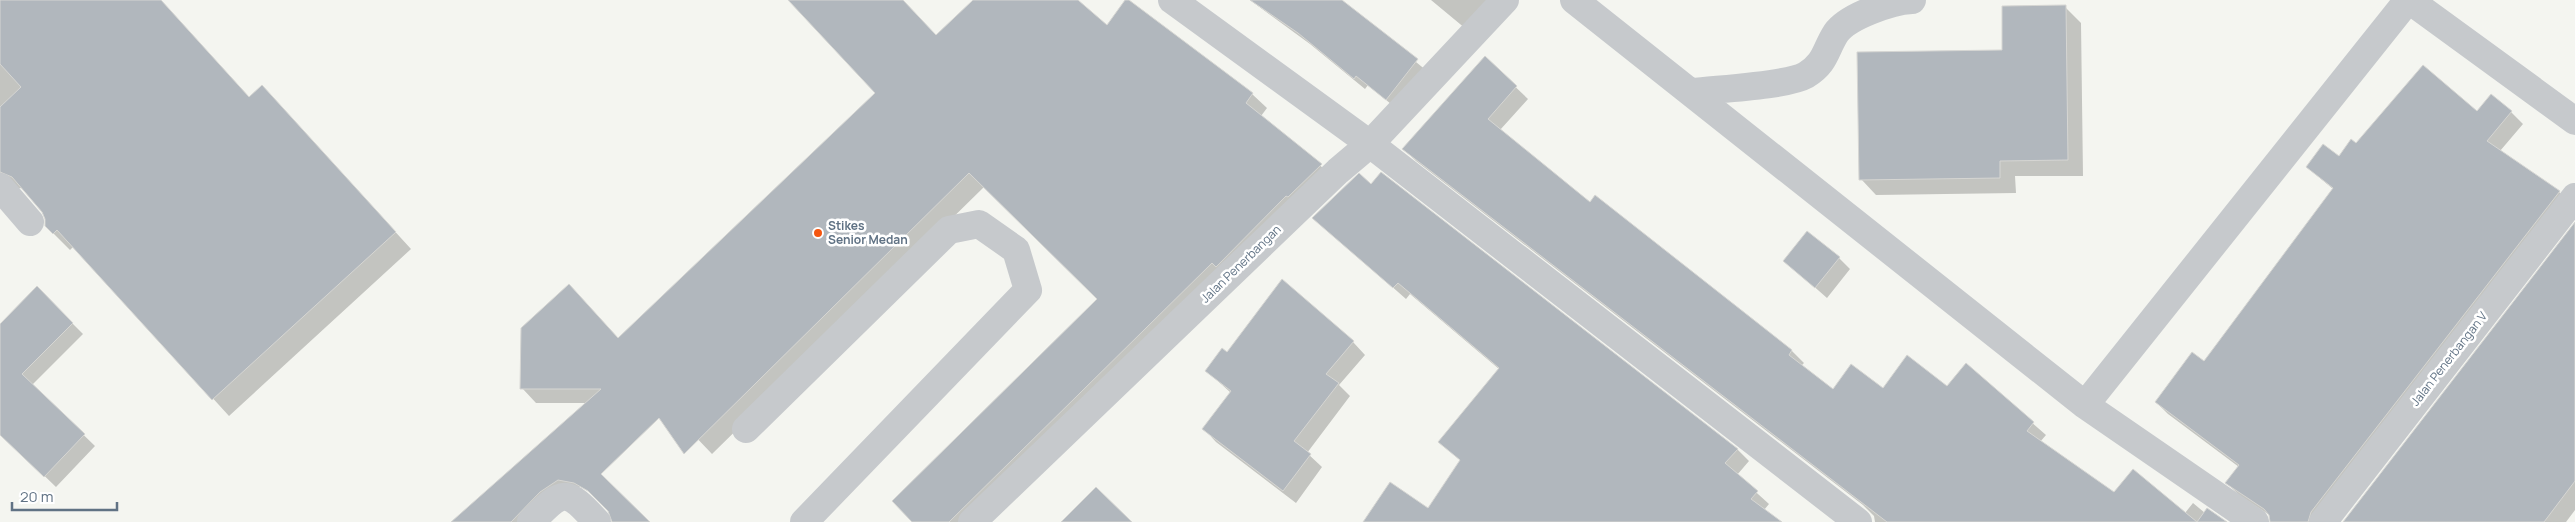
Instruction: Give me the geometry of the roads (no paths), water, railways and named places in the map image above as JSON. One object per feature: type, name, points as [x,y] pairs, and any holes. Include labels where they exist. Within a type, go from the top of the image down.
[{"type":"street","points":[[1172,0],[1370,144],[1858,522]]},
{"type":"street","name":"Jalan Penerbangan","points":[[972,522],[1338,171],[1370,144],[1505,0]]},
{"type":"street","points":[[1574,0],[2085,405],[2255,522]]},
{"type":"street","points":[[1692,92],[1774,83],[1804,76],[1823,62],[1837,32],[1854,19],[1890,4],[1912,0]]},
{"type":"street","points":[[2085,405],[2408,0],[2575,121]]},
{"type":"street","points":[[0,187],[30,222]]},
{"type":"street","name":"Jalan Penerbangan V","points":[[2324,522],[2575,196]]},
{"type":"street","points":[[746,429],[949,230],[979,224],[1016,250],[1028,290],[804,522]]},
{"type":"street","points":[[531,522],[554,498],[564,496],[573,498],[597,522]]},
{"type":"place","name":"Stikes Senior Medan","points":[[818,233]]}]
